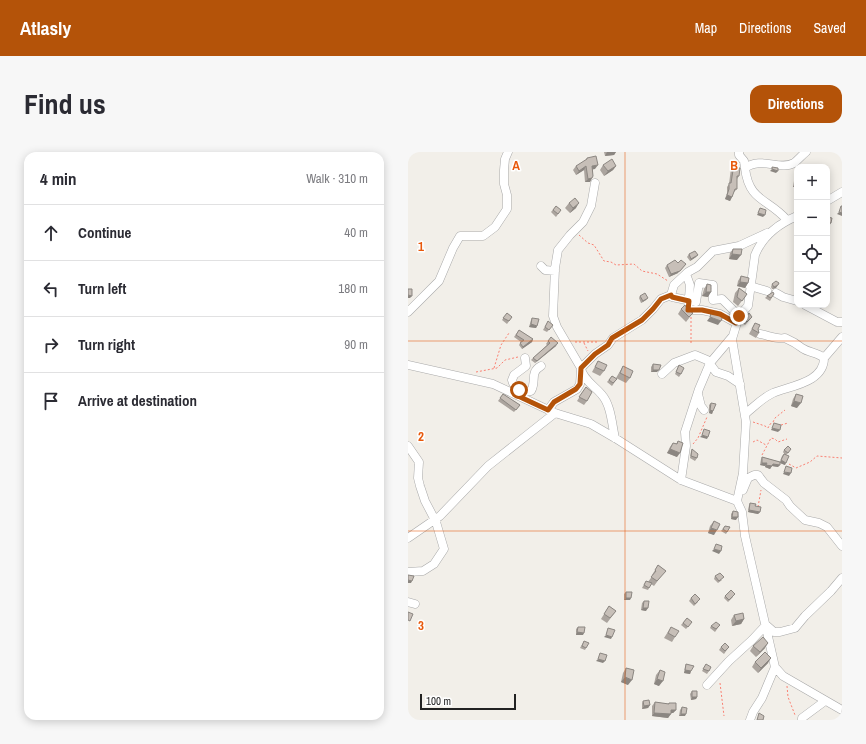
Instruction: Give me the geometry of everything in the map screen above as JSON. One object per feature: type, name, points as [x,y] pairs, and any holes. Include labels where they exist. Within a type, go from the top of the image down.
[{"type":"street","points":[[408,312],[439,281],[453,248],[460,236],[483,236],[495,227],[507,209],[504,170],[508,152]]},
{"type":"street","points":[[739,152],[739,155],[744,161],[746,180],[754,194],[779,211],[787,220]]},
{"type":"street","points":[[745,168],[749,165],[758,163],[784,166],[793,163],[806,152]]},
{"type":"street","points":[[595,183],[591,206],[583,222],[574,230],[558,250],[555,271],[553,316],[581,369],[590,383],[604,396],[608,404],[615,438]]},
{"type":"street","points":[[829,200],[842,192]]},
{"type":"street","points":[[671,295],[674,285],[713,252],[739,246],[768,233],[787,220],[794,217]]},
{"type":"street","points":[[768,233],[758,247],[755,255],[748,306],[737,320],[732,337],[745,418],[743,473],[737,502],[742,512],[745,536],[775,667],[787,679],[842,710]]},
{"type":"street","points":[[541,266],[545,270],[555,271]]},
{"type":"street","points":[[686,274],[690,285],[688,310],[702,310],[737,320]]},
{"type":"street","points":[[671,295],[672,297],[696,302],[699,283],[713,285],[713,300],[722,299],[737,320]]},
{"type":"street","points":[[750,286],[767,291]]},
{"type":"street","points":[[776,294],[794,300]]},
{"type":"street","points":[[408,538],[435,519],[488,466],[552,412],[554,402],[576,389],[580,384],[581,369],[595,354],[608,345],[612,338],[642,320],[661,299],[671,295]]},
{"type":"street","points":[[811,308],[837,322],[842,322]]},
{"type":"street","points":[[760,334],[780,339],[785,338],[803,349],[818,354],[824,358]]},
{"type":"street","points":[[681,480],[686,446],[685,432],[698,393],[710,363],[732,337]]},
{"type":"street","points":[[745,418],[754,404],[774,393],[793,388],[817,375],[824,364],[824,358],[842,337]]},
{"type":"street","points":[[662,374],[674,363],[695,355],[710,363],[716,372],[728,376],[740,384]]},
{"type":"street","points":[[519,394],[512,380],[514,375],[526,366],[525,358]]},
{"type":"street","points":[[408,364],[492,384],[519,394],[552,412],[591,424],[681,480],[737,502]]},
{"type":"street","points":[[519,394],[530,391],[533,387],[534,373],[536,369],[541,366]]},
{"type":"street","points":[[698,393],[699,400],[705,413]]},
{"type":"street","points":[[408,440],[408,446],[419,462],[418,478],[420,486],[425,500],[435,519],[444,548],[434,564],[424,571],[408,572]]},
{"type":"street","points":[[737,502],[748,478],[758,475],[764,483],[786,500],[790,506],[805,520],[819,523],[827,527],[842,546]]},
{"type":"street","points":[[766,625],[774,632],[795,628],[842,578]]},
{"type":"street","points":[[707,685],[766,625]]},
{"type":"street","points":[[750,720],[762,698],[775,667]]},
{"type":"street","points":[[799,719],[825,701]]},
{"type":"path","points":[[574,230],[588,243],[594,245],[604,261],[611,262],[616,265],[634,264],[642,271],[657,274],[674,285]]},
{"type":"path","points":[[688,310],[691,322],[691,344]]},
{"type":"path","points":[[493,368],[501,345],[509,333]]},
{"type":"path","points":[[566,343],[598,342]]},
{"type":"path","points":[[583,343],[588,352]]},
{"type":"path","points":[[462,377],[497,368],[505,360],[517,357],[525,358]]},
{"type":"path","points":[[745,418],[768,428],[775,418],[785,410]]},
{"type":"path","points":[[686,446],[695,443],[705,413]]},
{"type":"path","points":[[773,422],[780,425],[788,423]]},
{"type":"path","points":[[762,455],[771,438],[778,442],[787,439]]},
{"type":"path","points":[[744,447],[754,440],[757,440],[766,446]]},
{"type":"path","points":[[789,464],[796,468],[810,462],[817,456],[842,458]]},
{"type":"path","points":[[758,507],[764,483]]},
{"type":"path","points":[[718,674],[724,716]]},
{"type":"path","points":[[787,679],[788,697],[799,719]]},
{"type":"building","points":[[596,156],[598,165],[592,166],[593,176],[592,178],[588,179],[586,166],[579,171],[576,166],[587,158]]},
{"type":"building","points":[[612,159],[616,166],[608,171],[603,165]]},
{"type":"building","points":[[734,164],[737,164],[737,168],[740,168],[739,176],[737,176],[737,189],[735,189],[732,197],[727,195],[729,183],[731,183]]},
{"type":"building","points":[[772,167],[778,168],[778,171],[772,169]]},
{"type":"building","points":[[575,198],[579,203],[573,208],[569,203]]},
{"type":"building","points":[[556,206],[561,210],[558,214],[553,210]]},
{"type":"building","points":[[842,206],[842,213],[839,212]]},
{"type":"building","points":[[760,208],[766,210],[765,215],[758,213]]},
{"type":"building","points":[[733,249],[742,249],[741,255],[732,254]]},
{"type":"building","points":[[695,251],[698,255],[691,259],[689,254]]},
{"type":"building","points":[[675,260],[678,263],[681,260],[686,264],[680,271],[671,274],[667,265]]},
{"type":"building","points":[[741,276],[749,278],[748,283],[740,282]]},
{"type":"building","points":[[776,281],[779,283],[774,287],[772,284]]},
{"type":"building","points":[[707,284],[711,285],[711,292],[706,292]]},
{"type":"building","points":[[739,288],[747,294],[742,301],[737,297]]},
{"type":"building","points":[[408,289],[412,289],[412,296],[408,295]]},
{"type":"building","points":[[773,292],[774,294],[771,298],[767,296]]},
{"type":"building","points":[[645,293],[648,298],[643,301],[640,296]]},
{"type":"building","points":[[685,305],[688,310],[693,313],[689,317],[681,309]]},
{"type":"building","points":[[507,313],[512,317],[509,321],[503,318]]},
{"type":"building","points":[[711,313],[723,316],[721,321],[710,317]]},
{"type":"building","points":[[749,313],[752,317],[747,322],[744,320]]},
{"type":"building","points":[[532,318],[539,319],[537,326],[531,324]]},
{"type":"building","points":[[548,321],[553,325],[549,330],[545,327]]},
{"type":"building","points":[[755,323],[760,325],[758,329],[759,333],[752,329]]},
{"type":"building","points":[[519,330],[533,339],[523,347],[520,343],[524,340],[516,335]]},
{"type":"building","points":[[551,337],[558,343],[537,361],[533,358],[550,343],[548,341]]},
{"type":"building","points":[[598,361],[607,365],[604,371],[595,367]]},
{"type":"building","points":[[653,364],[661,365],[659,370],[653,370]]},
{"type":"building","points":[[679,365],[684,368],[681,374],[676,372]]},
{"type":"building","points":[[623,366],[633,371],[630,378],[620,373]]},
{"type":"building","points":[[612,376],[617,379],[613,383],[609,380]]},
{"type":"building","points":[[586,387],[592,392],[587,401],[579,397]]},
{"type":"building","points":[[503,394],[520,405],[516,410],[500,398]]},
{"type":"building","points":[[796,394],[803,396],[801,403],[794,401]]},
{"type":"building","points":[[711,403],[716,404],[713,411],[710,410]]},
{"type":"building","points":[[774,423],[781,425],[780,430],[772,428]]},
{"type":"building","points":[[704,429],[710,431],[708,437],[702,435]]},
{"type":"building","points":[[678,441],[683,443],[680,453],[670,449],[673,443],[677,444]]},
{"type":"building","points":[[788,446],[791,449],[788,453],[784,450]]},
{"type":"building","points":[[692,449],[698,454],[697,458],[691,456]]},
{"type":"building","points":[[784,454],[789,456],[786,463],[781,460]]},
{"type":"building","points":[[762,457],[780,462],[780,465],[766,465],[767,463],[762,463]]},
{"type":"building","points":[[786,466],[792,468],[791,473],[784,472]]},
{"type":"building","points":[[750,503],[761,507],[760,512],[749,510]]},
{"type":"building","points":[[733,511],[738,512],[738,517],[732,517]]},
{"type":"building","points":[[714,521],[720,524],[717,530],[711,528]]},
{"type":"building","points":[[725,526],[730,527],[727,532],[723,529]]},
{"type":"building","points":[[716,544],[722,546],[721,551],[714,549]]},
{"type":"building","points":[[658,565],[666,571],[657,581],[651,577],[656,571],[655,570]]},
{"type":"building","points":[[720,573],[724,577],[719,581],[715,576]]},
{"type":"building","points":[[408,575],[414,576],[412,581],[408,580]]},
{"type":"building","points":[[646,581],[652,583],[649,588],[644,585]]},
{"type":"building","points":[[731,590],[735,594],[729,600],[725,596]]},
{"type":"building","points":[[626,592],[632,592],[631,598],[626,598]]},
{"type":"building","points":[[695,594],[700,599],[695,604],[691,598]]},
{"type":"building","points":[[644,601],[649,601],[648,608],[643,608]]},
{"type":"building","points":[[609,606],[616,611],[610,618],[604,614]]},
{"type":"building","points":[[408,612],[413,614],[410,621],[408,620]]},
{"type":"building","points":[[743,613],[744,619],[736,621],[734,615]]},
{"type":"building","points":[[687,618],[692,622],[688,627],[683,623]]},
{"type":"building","points":[[716,622],[720,625],[716,629],[711,626]]},
{"type":"building","points":[[578,627],[585,627],[584,633],[577,632]]},
{"type":"building","points":[[671,627],[679,631],[675,637],[668,633]]},
{"type":"building","points":[[608,628],[615,630],[612,637],[606,635]]},
{"type":"building","points":[[763,637],[768,643],[760,652],[753,646]]},
{"type":"building","points":[[584,641],[589,643],[586,648],[582,646]]},
{"type":"building","points":[[725,643],[729,647],[725,651],[721,647]]},
{"type":"building","points":[[765,652],[771,658],[761,668],[755,662]]},
{"type":"building","points":[[600,653],[607,655],[605,661],[598,659]]},
{"type":"building","points":[[686,664],[694,666],[691,671],[685,670]]},
{"type":"building","points":[[706,664],[711,667],[709,671],[703,669]]},
{"type":"building","points":[[626,668],[634,670],[632,680],[625,677]]},
{"type":"building","points":[[660,670],[665,672],[663,681],[657,679]]},
{"type":"building","points":[[692,691],[697,691],[697,697],[692,697]]},
{"type":"building","points":[[649,700],[650,705],[644,706],[643,701]]},
{"type":"building","points":[[655,702],[669,704],[676,703],[676,710],[671,710],[671,714],[654,713]]},
{"type":"building","points":[[682,707],[687,708],[686,714],[681,714]]},
{"type":"building","points":[[759,713],[764,716],[763,720],[757,720]]},
{"type":"route","points":[[519,390],[521,392],[518,396],[548,410],[554,402],[576,389],[580,384],[581,368],[595,354],[608,345],[612,338],[642,320],[661,299],[665,297],[671,295],[672,297],[689,301],[688,310],[702,310],[720,314],[736,323],[739,316]]}]
